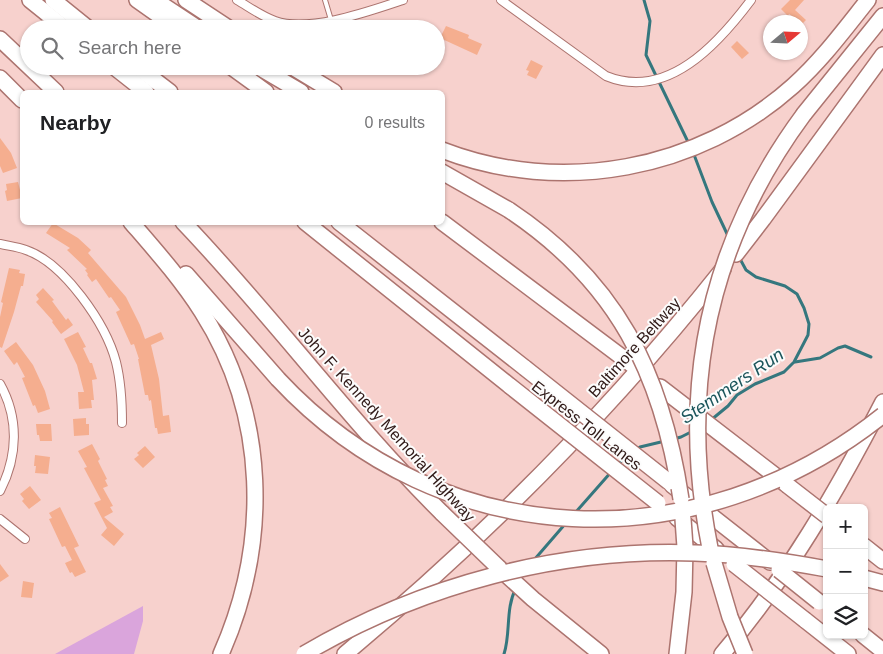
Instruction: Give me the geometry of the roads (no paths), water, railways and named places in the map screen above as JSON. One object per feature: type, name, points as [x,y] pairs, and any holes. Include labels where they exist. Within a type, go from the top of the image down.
[{"type":"highway","points":[[30,0],[55,20]]},
{"type":"highway","points":[[53,0],[78,20]]},
{"type":"highway","points":[[137,0],[165,20]]},
{"type":"highway","points":[[155,0],[185,20]]},
{"type":"highway","points":[[186,0],[216,20]]},
{"type":"highway","points":[[445,151],[502,167],[551,172],[603,171],[662,159],[720,136],[759,112],[793,86],[818,62],[868,0]]},
{"type":"highway","points":[[745,654],[723,597],[706,528],[700,483],[697,451],[698,393],[709,318],[717,285],[735,231],[765,171],[804,114],[883,16]]},
{"type":"highway","points":[[0,39],[20,58]]},
{"type":"highway","name":"Baltimore Beltway","points":[[345,654],[415,594],[492,522],[629,382],[680,323],[751,235],[883,55]]},
{"type":"highway","points":[[38,75],[54,90]]},
{"type":"highway","points":[[124,75],[143,90]]},
{"type":"highway","points":[[148,75],[167,90]]},
{"type":"highway","points":[[242,75],[263,90]]},
{"type":"highway","points":[[272,75],[298,90]]},
{"type":"highway","points":[[306,75],[331,90]]},
{"type":"highway","points":[[0,78],[20,98]]},
{"type":"highway","points":[[445,174],[510,210],[555,244],[595,285],[640,354],[663,415],[675,463],[683,519],[684,592],[677,654]]},
{"type":"highway","points":[[445,224],[823,513]]},
{"type":"highway","points":[[134,225],[184,285],[209,324],[232,371],[246,418],[253,455],[256,495],[253,550],[241,603],[221,654]]},
{"type":"highway","points":[[143,225],[278,379],[305,406],[346,439],[375,458],[452,495],[492,507],[531,515],[573,519],[622,519],[692,509],[733,498],[774,482],[802,468],[847,441],[883,415]]},
{"type":"highway","name":"John F. Kennedy Memorial Highway","points":[[186,225],[373,438],[442,513],[533,599],[601,654]]},
{"type":"highway","name":"Express Toll Lanes","points":[[310,225],[848,654]]},
{"type":"highway","name":"Express Toll Lanes","points":[[343,225],[823,604]]},
{"type":"highway","points":[[722,654],[759,607],[809,534],[850,465],[883,402]]},
{"type":"highway","points":[[868,549],[883,561]]},
{"type":"highway","points":[[304,654],[368,621],[456,586],[518,569],[560,562],[624,554],[696,553],[752,558],[823,568]]},
{"type":"highway","points":[[868,579],[883,583]]},
{"type":"highway","points":[[868,639],[883,652]]},
{"type":"street","points":[[237,0],[274,20]]},
{"type":"street","points":[[331,20],[403,0]]},
{"type":"street","points":[[501,0],[606,76],[626,82],[651,81],[686,67],[714,44],[751,0]]},
{"type":"street","points":[[0,244],[27,250],[43,258],[68,281],[91,309],[99,322],[115,360],[119,378],[122,423]]},
{"type":"street","points":[[0,384],[11,410],[14,433],[12,457],[0,491]]},
{"type":"street","points":[[0,519],[25,539]]},
{"type":"lane","points":[[325,0],[331,20]]},
{"type":"waterway","name":"Stemmers Run","points":[[644,0],[650,21],[646,55],[689,144]]},
{"type":"waterway","name":"Stemmers Run","points":[[693,152],[712,202],[729,238]]},
{"type":"waterway","name":"Stemmers Run","points":[[711,420],[728,406],[737,395],[755,384],[784,372],[794,362],[808,335],[809,324],[797,294],[785,286],[756,277],[746,270],[739,257]]},
{"type":"waterway","points":[[795,362],[820,358],[845,346],[871,357]]},
{"type":"waterway","name":"Stemmers Run","points":[[674,439],[693,431]]},
{"type":"waterway","name":"Stemmers Run","points":[[635,450],[665,441]]},
{"type":"waterway","name":"Stemmers Run","points":[[618,464],[628,455]]},
{"type":"waterway","name":"Stemmers Run","points":[[575,513],[612,471]]},
{"type":"waterway","name":"Stemmers Run","points":[[534,560],[566,523]]},
{"type":"waterway","name":"Stemmers Run","points":[[504,654],[510,604],[516,588]]}]
